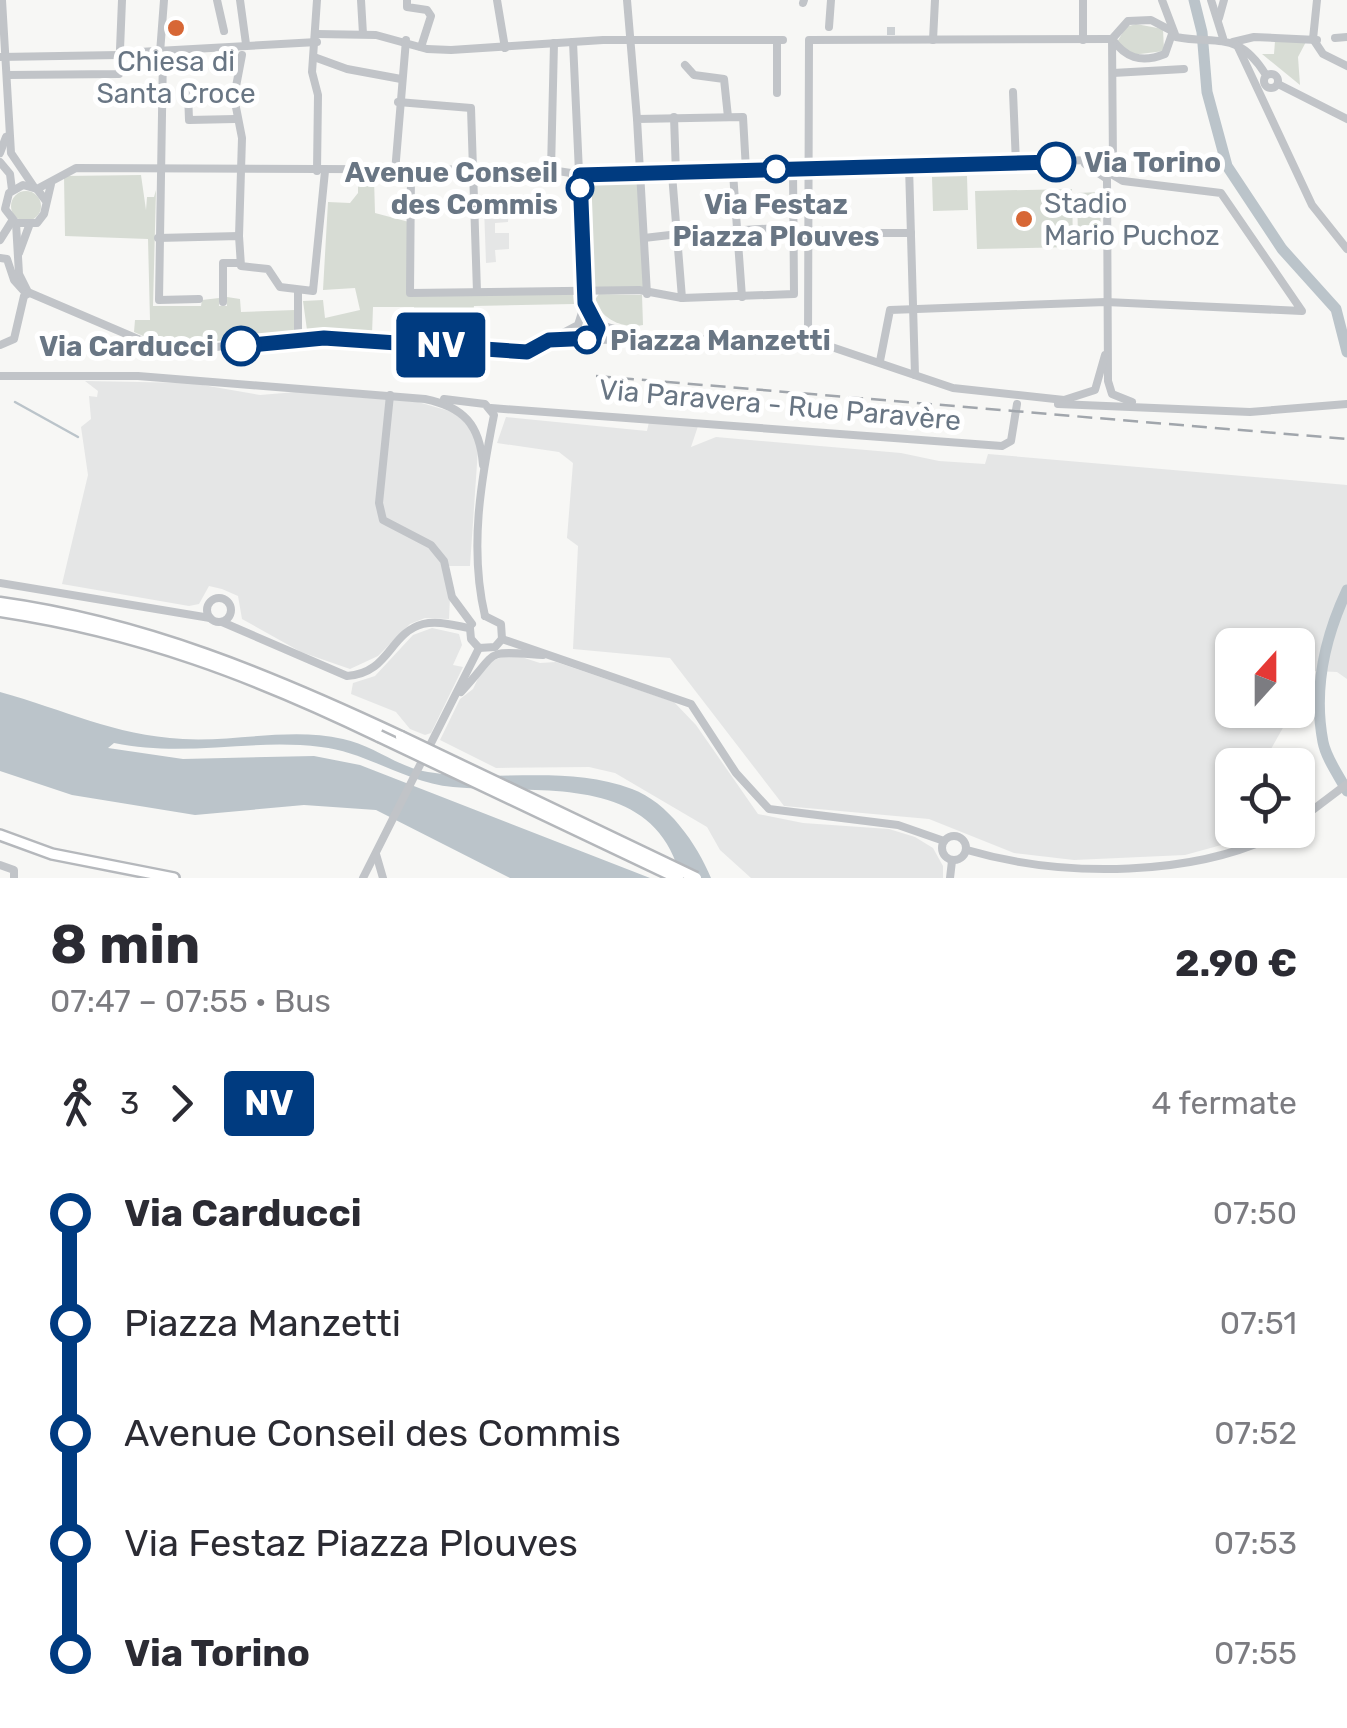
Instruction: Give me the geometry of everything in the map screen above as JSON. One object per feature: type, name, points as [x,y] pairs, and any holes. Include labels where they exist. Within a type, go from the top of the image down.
[{"type":"highway","points":[[0,607],[125,634],[220,664],[678,878]]},
{"type":"highway","points":[[0,607],[52,610],[166,638],[304,691],[696,878]]},
{"type":"main road","points":[[0,835],[69,858],[174,878]]},
{"type":"street","points":[[2,0],[3,57],[12,75],[11,153],[46,202]]},
{"type":"street","points":[[12,75],[119,74],[122,0]]},
{"type":"street","points":[[164,0],[158,168],[159,300],[199,300]]},
{"type":"street","points":[[218,0],[224,31]]},
{"type":"street","points":[[238,263],[242,170],[235,81],[243,48],[240,0]]},
{"type":"street","points":[[223,302],[222,262],[268,269],[280,288],[313,291],[316,287],[321,171],[321,96],[314,57],[318,0]]},
{"type":"street","points":[[361,0],[363,34]]},
{"type":"street","points":[[407,0],[406,8],[429,12],[421,47]]},
{"type":"street","points":[[498,0],[505,48]]},
{"type":"street","points":[[627,0],[642,174],[646,294]]},
{"type":"street","points":[[829,33],[831,0]]},
{"type":"street","points":[[933,36],[934,0]]},
{"type":"street","points":[[1083,0],[1083,40]]},
{"type":"street","points":[[1210,0],[1218,22],[1266,103],[1312,205],[1347,249]]},
{"type":"street","points":[[1218,22],[1224,0]]},
{"type":"street","points":[[1317,0],[1324,39],[1322,54],[1347,66]]},
{"type":"street","points":[[1151,20],[1163,2]]},
{"type":"street","points":[[1112,73],[1122,63],[1166,52],[1171,32],[1163,2]]},
{"type":"street","points":[[1103,166],[1115,148],[1112,39],[1124,22],[1151,20],[1184,39],[1231,42],[1347,37]]},
{"type":"street","points":[[808,339],[809,40],[829,33],[896,38],[1112,39]]},
{"type":"street","points":[[3,57],[117,56],[227,44],[243,48],[363,34],[406,40],[421,47],[505,48],[629,41],[780,47],[777,93]]},
{"type":"street","points":[[1112,39],[1123,55],[1138,59]]},
{"type":"street","points":[[395,172],[406,40]]},
{"type":"street","points":[[573,42],[585,303],[580,337]]},
{"type":"street","points":[[1231,42],[1266,76],[1276,76],[1266,103]]},
{"type":"street","points":[[551,170],[554,43]]},
{"type":"street","points":[[81,56],[82,74]]},
{"type":"street","points":[[314,57],[347,69],[402,79]]},
{"type":"street","points":[[685,65],[694,75],[724,79],[728,117]]},
{"type":"street","points":[[1112,73],[1184,69]]},
{"type":"street","points":[[1274,86],[1347,119]]},
{"type":"street","points":[[188,92],[189,120],[236,119]]},
{"type":"street","points":[[1013,92],[1016,164]]},
{"type":"street","points":[[398,102],[471,108],[477,292]]},
{"type":"street","points":[[674,117],[682,298]]},
{"type":"street","points":[[0,153],[10,118]]},
{"type":"street","points":[[637,119],[744,119],[746,170]]},
{"type":"street","points":[[0,162],[10,174],[12,190],[5,204],[12,220],[19,274],[30,292]]},
{"type":"street","points":[[12,190],[23,185],[36,188],[51,184],[76,168],[551,170],[580,175],[1079,162],[1103,166],[1110,177],[1105,354],[1110,391],[1102,403]]},
{"type":"street","points":[[909,166],[915,375]]},
{"type":"street","points":[[880,362],[890,310],[1106,302],[1302,310],[1221,193],[1123,181],[1110,177],[1103,166]]},
{"type":"street","points":[[411,172],[410,294],[584,290],[682,298],[792,296],[792,168]]},
{"type":"street","points":[[733,173],[742,297]]},
{"type":"street","points":[[17,257],[29,226],[44,214],[51,184]]},
{"type":"street","points":[[12,220],[29,226]]},
{"type":"street","points":[[0,228],[12,220]]},
{"type":"street","points":[[0,240],[12,220]]},
{"type":"street","points":[[696,233],[794,226]]},
{"type":"street","points":[[809,233],[911,234]]},
{"type":"street","points":[[644,238],[677,234]]},
{"type":"street","points":[[158,238],[239,236]]},
{"type":"street","points":[[1,257],[14,280],[30,292],[143,342],[184,350],[298,338],[527,352],[564,330],[595,322],[644,337]]},
{"type":"street","points":[[298,290],[298,338]]},
{"type":"street","points":[[0,345],[14,338],[24,296],[30,292]]},
{"type":"street","points":[[585,303],[595,322],[594,338]]},
{"type":"street","points":[[549,340],[808,339],[915,375],[1019,402],[1250,412],[1347,404]]},
{"type":"street","points":[[1102,403],[1096,388],[1105,354]]},
{"type":"street","points":[[0,374],[138,376],[390,395],[491,408],[476,541],[475,625],[479,648],[365,878]]},
{"type":"street","points":[[1019,402],[1072,399],[1096,388],[1146,405]]},
{"type":"street","points":[[984,393],[1072,399]]},
{"type":"street","points":[[390,395],[379,502],[383,520],[430,545],[444,561],[460,607],[475,625]]},
{"type":"street","points":[[425,399],[455,407],[476,428],[483,465]]},
{"type":"street","name":"Via Paravera - Rue Paravère","points":[[491,408],[1010,445],[1019,402]]},
{"type":"street","points":[[468,419],[470,410],[478,404]]},
{"type":"street","points":[[476,428],[491,423],[506,408]]},
{"type":"street","points":[[0,583],[210,618],[347,676],[376,667],[414,628],[436,622],[454,626],[501,624],[502,638],[494,648],[479,648]]},
{"type":"street","points":[[182,611],[224,599],[231,613],[252,633]]},
{"type":"street","points":[[208,605],[210,618]]},
{"type":"street","points":[[222,622],[231,613]]},
{"type":"street","points":[[502,638],[691,704],[736,773],[769,809],[898,825],[944,841],[959,837],[967,850],[1031,866],[1149,870],[1196,865],[1248,848]]},
{"type":"street","points":[[454,698],[494,654],[515,650],[552,655]]},
{"type":"street","points":[[1315,808],[1347,784]]},
{"type":"street","points":[[365,878],[388,827]]},
{"type":"street","points":[[944,841],[944,855],[952,860],[964,857],[967,850]]},
{"type":"street","points":[[376,854],[384,878]]},
{"type":"street","points":[[950,878],[952,860]]},
{"type":"street","points":[[0,864],[14,870],[14,878]]},
{"type":"shaded area","points":[[1136,24],[1163,29],[1164,51],[1132,55],[1117,42],[1126,27]]},
{"type":"shaded area","points":[[1308,38],[1298,57],[1300,85],[1262,54],[1274,54],[1275,41]]},
{"type":"shaded area","points":[[141,175],[146,210],[147,197],[154,197],[156,190],[153,306],[201,306],[202,300],[219,298],[219,306],[227,306],[227,297],[240,299],[241,312],[295,310],[294,335],[181,344],[157,342],[134,332],[135,320],[150,320],[148,239],[65,236],[64,176]]},
{"type":"shaded area","points":[[967,176],[968,210],[933,211],[932,177]]},
{"type":"shaded area","points":[[640,177],[644,287],[591,288],[588,179]]},
{"type":"shaded area","points":[[358,178],[374,178],[375,213],[409,222],[409,295],[573,293],[574,304],[474,306],[469,343],[414,339],[414,307],[373,307],[372,334],[307,330],[303,301],[323,300],[325,318],[360,310],[355,288],[323,290],[328,202],[350,203],[358,193]]},
{"type":"shaded area","name":"Stadio Mario Puchoz","points":[[1072,189],[1073,247],[977,249],[975,191]]},
{"type":"shaded area","points":[[26,191],[36,196],[41,206],[36,216],[26,221],[16,216],[11,206],[16,196]]},
{"type":"shaded area","points":[[1100,192],[1101,238],[1078,238],[1077,193]]},
{"type":"shaded area","points":[[484,207],[509,207],[508,222],[495,223],[495,233],[509,233],[509,249],[495,250],[496,262],[486,263]]},
{"type":"shaded area","points":[[599,294],[642,295],[643,325],[628,326],[608,318],[594,301]]},
{"type":"shaded area","points":[[85,381],[191,383],[260,395],[296,392],[418,402],[456,413],[476,436],[478,449],[470,566],[442,566],[450,597],[449,619],[425,618],[410,624],[378,656],[350,669],[301,652],[242,619],[238,596],[222,589],[209,586],[199,604],[189,606],[62,584],[88,475],[81,427],[91,419],[89,396],[97,397],[98,391]]},
{"type":"shaded area","points":[[506,417],[647,431],[649,422],[698,426],[691,447],[716,437],[901,453],[939,461],[985,464],[988,454],[1347,485],[1347,679],[1337,672],[1315,671],[1315,628],[1215,628],[1215,728],[1283,728],[1272,748],[1215,748],[1215,847],[1185,855],[1074,860],[1014,853],[929,819],[784,806],[670,658],[573,649],[578,546],[567,538],[573,463],[559,452],[497,443]]},
{"type":"shaded area","points":[[432,628],[459,634],[462,645],[453,665],[463,667],[431,733],[425,735],[410,729],[396,712],[351,694],[353,683],[375,676],[413,635]]},
{"type":"shaded area","points":[[512,654],[540,663],[556,662],[674,702],[696,725],[758,814],[803,823],[889,829],[915,837],[933,848],[943,866],[943,878],[751,878],[720,850],[707,827],[615,773],[589,767],[496,768],[440,740],[460,699],[473,689],[482,670],[496,659]]},
{"type":"shaded area","points":[[0,692],[111,727],[157,737],[323,736],[354,742],[428,772],[582,777],[607,782],[645,795],[669,814],[689,838],[711,878],[681,878],[667,843],[646,819],[619,804],[554,791],[436,784],[321,747],[167,749],[114,743],[108,748],[183,759],[314,756],[360,765],[650,878],[510,878],[376,810],[304,805],[195,815],[72,795],[0,771]]},
{"type":"waterway","points":[[1194,0],[1202,32],[1207,92],[1227,166],[1282,249],[1336,309],[1347,352]]},
{"type":"waterway","points":[[15,402],[78,437]]},
{"type":"waterway","points":[[1347,590],[1327,645],[1319,703],[1325,748],[1347,791]]},
{"type":"tunnel","points":[[891,27],[891,36]]},
{"type":"railway","points":[[596,376],[1347,439]]},
{"type":"bus line","name":"NV","points":[[241,346],[324,338],[527,352],[549,340],[594,338],[597,324],[585,303],[580,175],[1056,162]]},
{"type":"place","name":"Chiesa di Santa Croce","points":[[176,28]]},
{"type":"place","name":"Via Torino","points":[[1056,162]]},
{"type":"place","name":"Via Festaz Piazza Plouves","points":[[776,169]]},
{"type":"place","name":"Avenue Conseil des Commis","points":[[580,188]]},
{"type":"place","name":"Stadio Mario Puchoz","points":[[1024,219]]},
{"type":"place","name":"Piazza Manzetti","points":[[587,340]]},
{"type":"place","name":"Via Carducci","points":[[241,346]]}]
